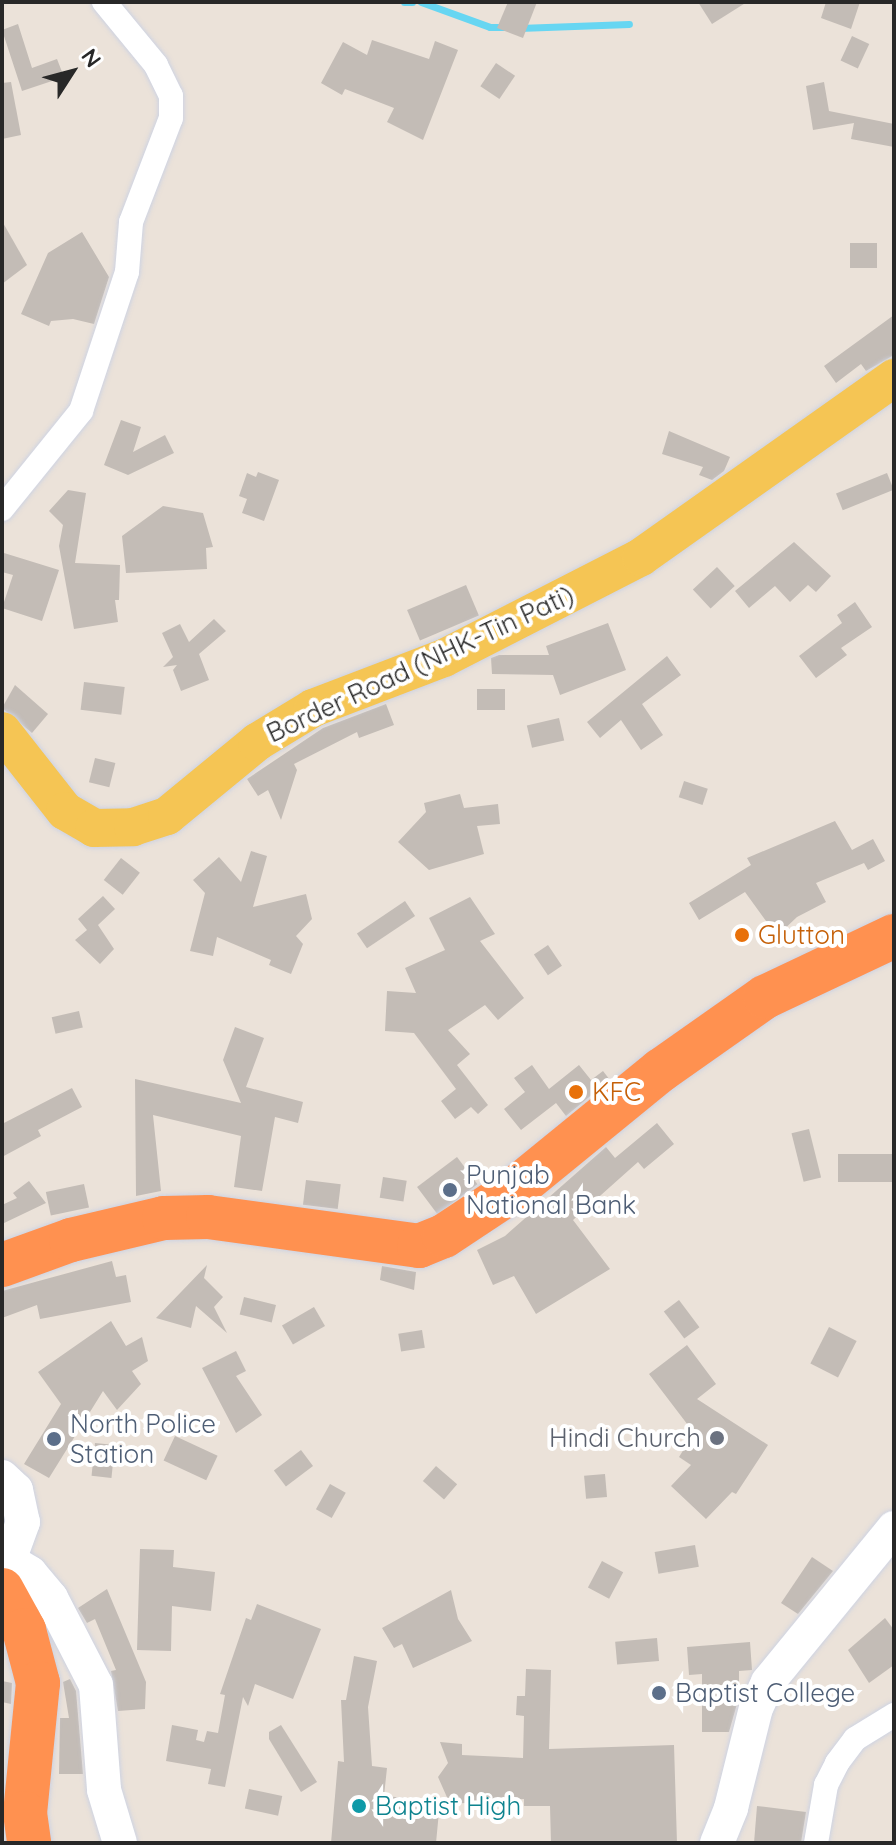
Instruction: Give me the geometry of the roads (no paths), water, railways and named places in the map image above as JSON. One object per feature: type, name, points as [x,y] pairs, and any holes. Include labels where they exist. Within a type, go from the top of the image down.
[{"type":"highway","points":[[2,1265],[71,1240],[164,1218],[208,1217],[419,1246],[444,1236],[515,1189],[661,1070],[765,997],[894,936]]},
{"type":"highway","points":[[5,1568],[38,1683],[25,1813],[29,1843]]},
{"type":"main road","name":"Border Road (NHK-Tin Pati)","points":[[2,731],[65,811],[94,828],[133,827],[167,816],[257,742],[313,708],[444,658],[641,557],[894,378]]},
{"type":"main road","points":[[2,1477],[16,1490],[23,1522],[5,1568],[51,1598],[96,1685],[104,1790],[120,1843]]},
{"type":"main road","points":[[717,1843],[731,1808],[756,1708],[768,1682],[894,1528]]},
{"type":"street","points":[[2,509],[81,411],[127,272],[131,222],[171,118],[171,96],[156,65],[105,2]]},
{"type":"street","points":[[816,1843],[826,1785],[837,1763],[855,1739],[894,1715]]},
{"type":"waterway","points":[[404,2],[412,2]]},
{"type":"waterway","points":[[421,2],[490,27],[507,27]]},
{"type":"waterway","points":[[519,28],[629,24]]},
{"type":"place","name":"Glutton","points":[[742,935]]},
{"type":"place","name":"KFC","points":[[576,1092]]},
{"type":"place","name":"Punjab National Bank","points":[[450,1190]]},
{"type":"place","name":"Hindi Church","points":[[717,1438]]},
{"type":"place","name":"North Police Station","points":[[54,1439]]},
{"type":"place","name":"Baptist College","points":[[659,1693]]},
{"type":"place","name":"Baptist High","points":[[359,1806]]}]
